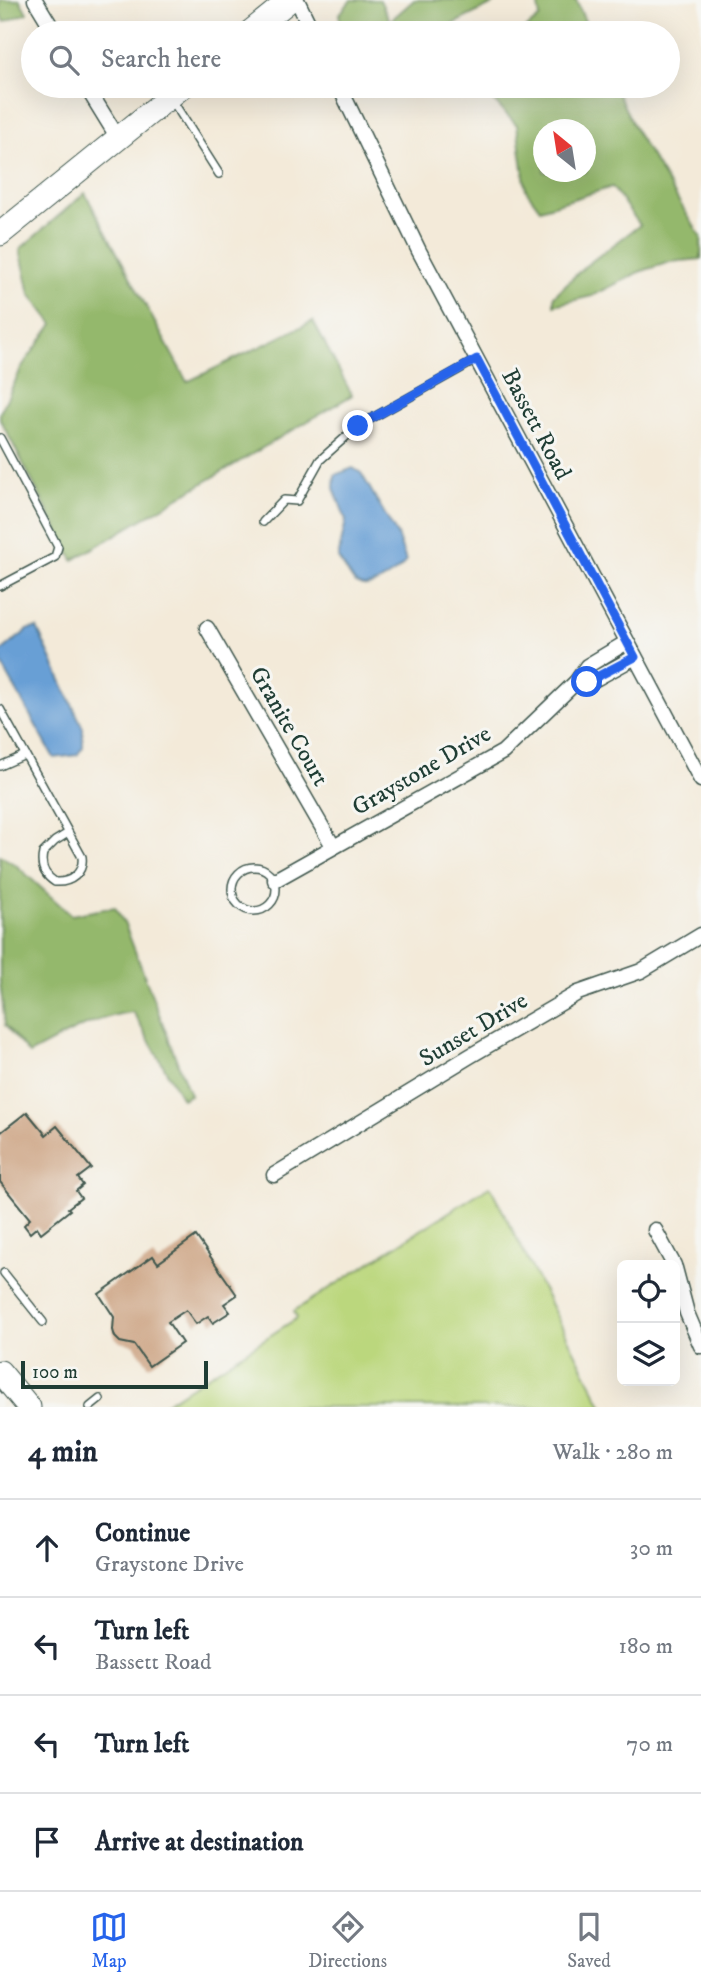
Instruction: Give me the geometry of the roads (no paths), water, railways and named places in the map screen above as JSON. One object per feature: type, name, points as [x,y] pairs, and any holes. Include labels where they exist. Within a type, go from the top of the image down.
[{"type":"main road","points":[[264,21],[290,0]]},
{"type":"main road","points":[[0,234],[167,98]]},
{"type":"main road","points":[[0,1372],[29,1407]]},
{"type":"street","points":[[35,0],[48,21]]},
{"type":"street","points":[[297,0],[307,21]]},
{"type":"street","points":[[93,98],[117,138]]},
{"type":"street","name":"Bassett Road","points":[[345,98],[419,251],[701,780]]},
{"type":"street","name":"Granite Court","points":[[207,628],[333,846]]},
{"type":"street","name":"Graystone Drive","points":[[275,880],[503,751],[576,682],[587,666],[628,642]]},
{"type":"street","name":"Graystone Drive","points":[[576,682],[587,682],[635,657]]},
{"type":"street","name":"Sunset Drive","points":[[274,1175],[578,993],[641,971],[701,936]]},
{"type":"street","points":[[655,1230],[671,1260]]},
{"type":"street","points":[[680,1288],[701,1346]]},
{"type":"lane","points":[[180,98],[219,174]]},
{"type":"lane","points":[[263,522],[284,500],[297,501],[320,460],[358,426],[477,359]]},
{"type":"lane","points":[[0,438],[58,547],[55,556],[0,586]]},
{"type":"lane","points":[[0,709],[82,857],[83,864],[79,872],[63,883],[55,882],[43,869],[43,853],[68,833]]},
{"type":"lane","points":[[0,766],[25,755]]},
{"type":"lane","points":[[255,868],[267,872],[275,880],[276,890],[271,902],[260,910],[250,912],[240,907],[233,898],[232,886],[236,874],[247,869],[255,868]]},
{"type":"lane","points":[[4,1273],[43,1322]]},
{"type":"lane","points":[[90,1407],[100,1399]]},
{"type":"water","points":[[353,468],[361,473],[397,535],[406,561],[388,576],[365,586],[355,583],[338,558],[346,520],[334,488],[335,475]]},
{"type":"water","points":[[37,628],[83,728],[83,747],[77,755],[54,758],[1,663],[0,652],[29,629]]}]
